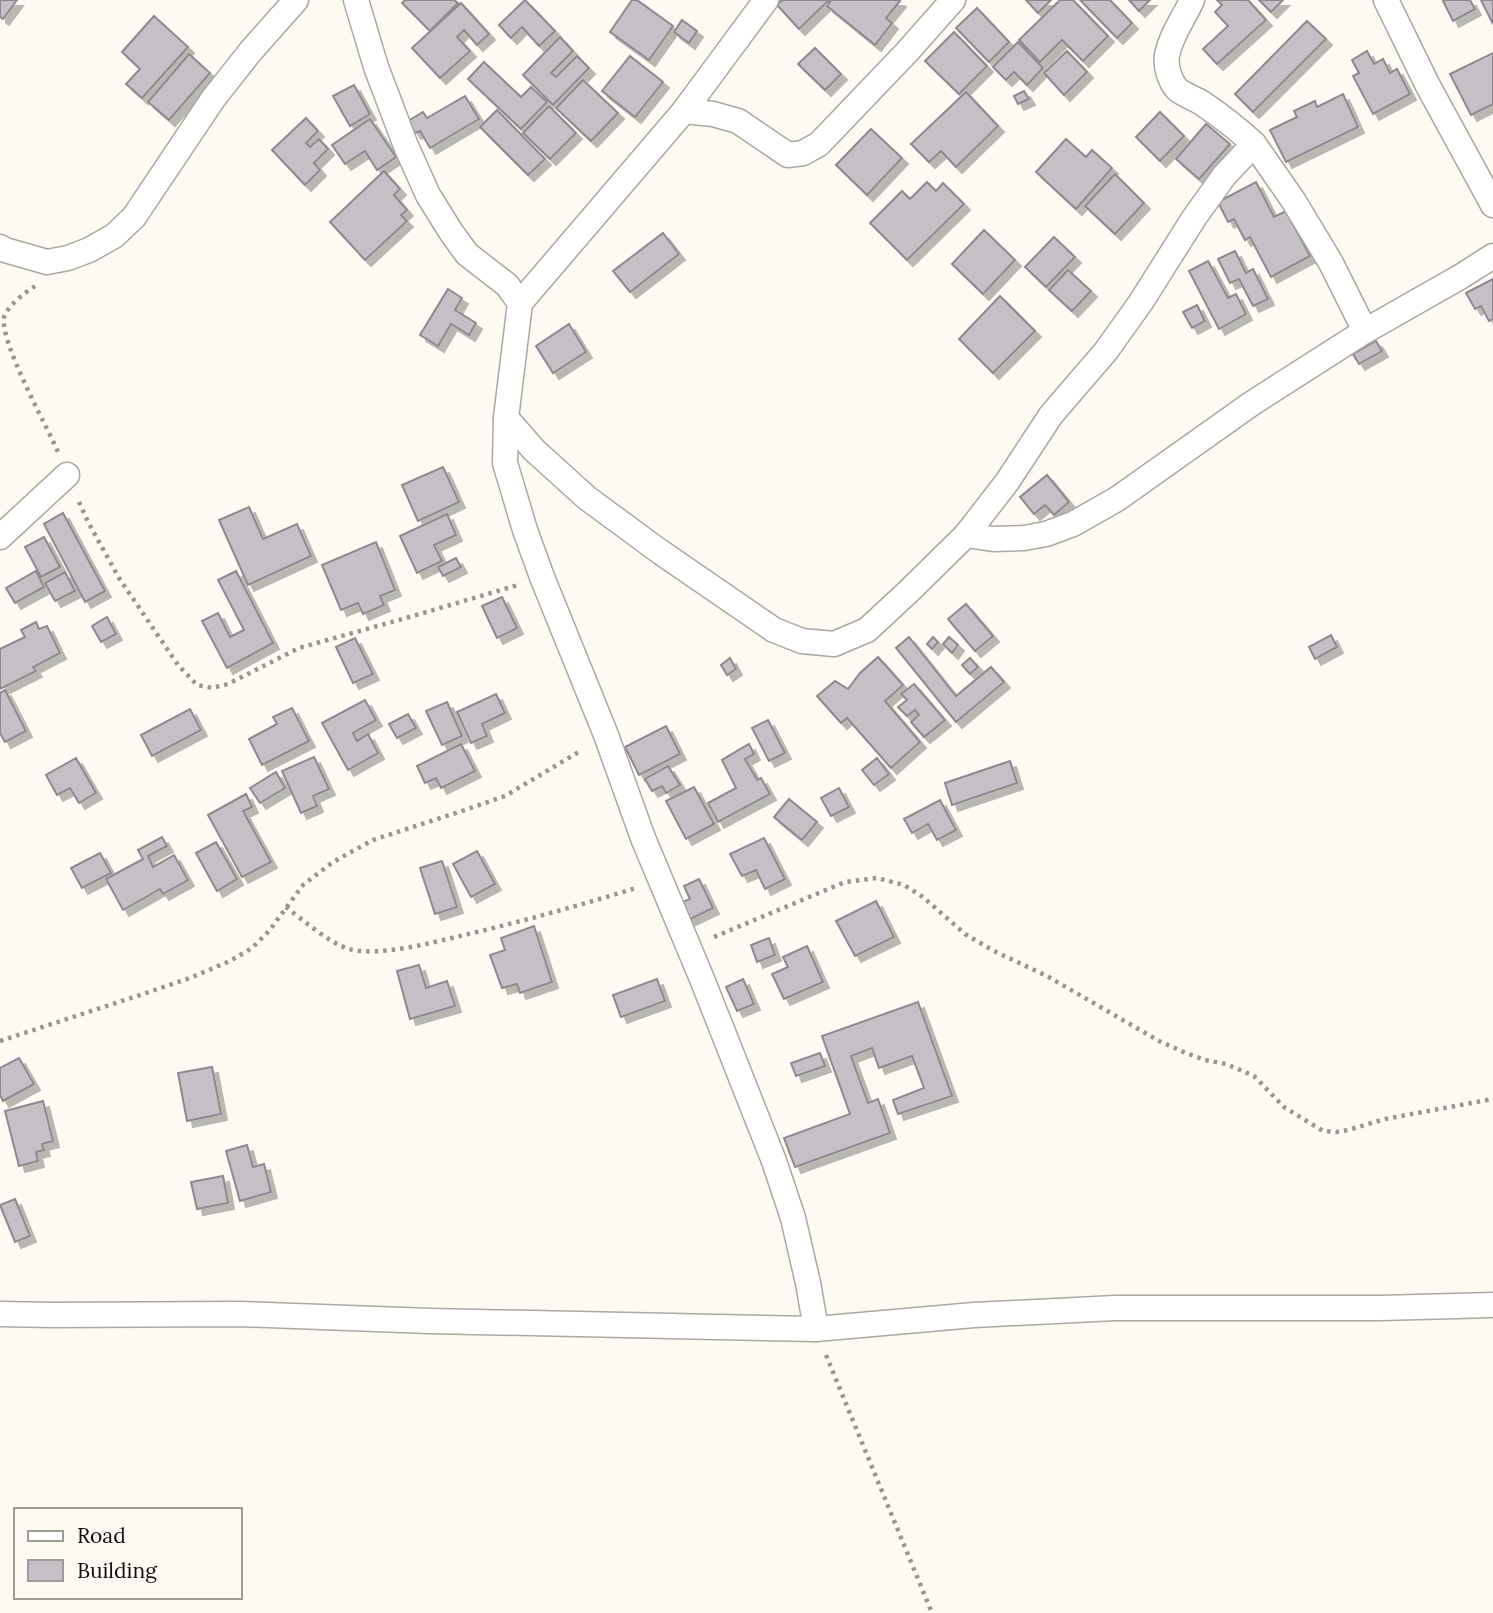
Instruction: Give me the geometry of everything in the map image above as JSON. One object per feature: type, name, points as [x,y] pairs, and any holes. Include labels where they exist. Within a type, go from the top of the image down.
[{"type":"street","points":[[0,247],[47,262],[89,250],[114,236],[134,217],[213,99],[296,0]]},
{"type":"street","points":[[356,0],[376,67],[428,195],[467,254],[507,285],[520,303]]},
{"type":"street","points":[[766,0],[684,111],[520,303],[506,418],[505,463],[542,577],[606,734],[643,838],[755,1111],[793,1218],[816,1329]]},
{"type":"street","points":[[684,111],[713,114],[738,121],[788,155],[803,153],[819,144],[953,0]]},
{"type":"street","points":[[1192,0],[1178,25],[1167,56],[1168,74],[1177,89],[1232,124],[1254,144],[1332,263],[1365,331]]},
{"type":"street","points":[[1386,0],[1427,84],[1493,205]]},
{"type":"street","points":[[506,418],[534,450],[586,498],[659,551],[774,630],[802,641],[834,645],[867,630],[966,535],[1007,482],[1051,415],[1113,341],[1224,176],[1254,144]]},
{"type":"street","points":[[966,535],[993,539],[1024,538],[1046,534],[1073,524],[1117,499],[1251,404],[1365,331],[1493,256]]},
{"type":"street","points":[[0,537],[67,475]]},
{"type":"street","points":[[0,1314],[239,1314],[816,1329],[974,1315],[1115,1308],[1493,1306]]},
{"type":"path","points":[[68,258],[19,298],[4,317],[5,337],[12,359],[52,438],[88,523],[119,578],[178,666],[197,685],[212,688],[228,684],[299,648],[542,577]]},
{"type":"path","points":[[0,1041],[190,978],[230,961],[253,948],[303,885],[333,862],[373,840],[505,796],[606,734]]},
{"type":"path","points":[[689,948],[845,881],[877,878],[904,885],[923,897],[965,934],[993,951],[1047,976],[1159,1041],[1254,1076],[1284,1107],[1322,1131],[1348,1130],[1385,1119],[1493,1099]]},
{"type":"path","points":[[286,907],[320,933],[348,948],[381,951],[497,928],[661,881]]},
{"type":"path","points":[[816,1329],[932,1613]]},
{"type":"building","points":[[0,0],[17,0],[3,19],[0,17]]},
{"type":"building","points":[[405,0],[454,0],[458,3],[430,31],[402,3]]},
{"type":"building","points":[[525,0],[555,31],[539,46],[522,27],[511,38],[499,25]]},
{"type":"building","points":[[632,0],[637,0],[673,26],[649,60],[610,32]]},
{"type":"building","points":[[782,0],[829,0],[799,29],[777,5]]},
{"type":"building","points":[[831,0],[900,1],[886,18],[892,23],[875,45],[827,6]]},
{"type":"building","points":[[1026,0],[1051,0],[1038,13]]},
{"type":"building","points":[[1060,0],[1073,0],[1108,36],[1083,61],[1062,40],[1040,62],[1019,40]]},
{"type":"building","points":[[1080,0],[1110,0],[1132,23],[1117,38]]},
{"type":"building","points":[[1129,0],[1150,0],[1139,11]]},
{"type":"building","points":[[1217,0],[1248,0],[1266,20],[1217,64],[1203,49],[1228,26],[1215,12],[1222,5]]},
{"type":"building","points":[[1259,0],[1283,0],[1271,12]]},
{"type":"building","points":[[1470,0],[1475,9],[1453,21],[1443,1]]},
{"type":"building","points":[[1481,0],[1493,0],[1493,24]]},
{"type":"building","points":[[461,3],[489,34],[477,45],[464,30],[457,37],[470,51],[440,78],[412,48]]},
{"type":"building","points":[[977,8],[1009,42],[989,62],[956,28]]},
{"type":"building","points":[[154,16],[188,47],[142,98],[126,84],[140,69],[122,52]]},
{"type":"building","points":[[682,20],[697,31],[689,43],[674,32]]},
{"type":"building","points":[[1307,21],[1326,39],[1253,112],[1235,94]]},
{"type":"building","points":[[954,32],[987,66],[959,94],[925,61]]},
{"type":"building","points":[[560,37],[573,51],[551,73],[556,77],[577,56],[589,68],[553,105],[523,75]]},
{"type":"building","points":[[1018,42],[1043,68],[1027,85],[1014,72],[1006,80],[993,67]]},
{"type":"building","points":[[815,48],[841,74],[825,90],[798,64]]},
{"type":"building","points":[[1067,51],[1087,72],[1064,95],[1044,73]]},
{"type":"building","points":[[1367,51],[1374,64],[1383,59],[1390,73],[1397,69],[1410,94],[1373,114],[1353,76],[1359,73],[1352,60]]},
{"type":"building","points":[[1493,53],[1493,104],[1471,115],[1450,74]]},
{"type":"building","points":[[189,54],[210,73],[169,120],[148,102]]},
{"type":"building","points":[[630,56],[663,82],[635,117],[602,91]]},
{"type":"building","points":[[484,62],[521,97],[531,87],[547,102],[521,129],[468,79]]},
{"type":"building","points":[[583,80],[618,113],[591,141],[556,108]]},
{"type":"building","points":[[354,85],[370,114],[350,126],[333,96]]},
{"type":"building","points":[[1024,91],[1029,99],[1018,104],[1014,96]]},
{"type":"building","points":[[966,92],[998,126],[956,167],[941,151],[929,162],[911,144]]},
{"type":"building","points":[[1343,94],[1358,127],[1286,162],[1270,130],[1297,117],[1294,111],[1315,101],[1317,107]]},
{"type":"building","points":[[465,96],[479,119],[430,148],[420,131],[415,133],[408,121],[423,112],[427,118]]},
{"type":"building","points":[[549,106],[576,133],[550,159],[523,133]]},
{"type":"building","points":[[497,110],[545,159],[528,175],[480,127]]},
{"type":"building","points":[[1160,112],[1184,136],[1160,161],[1136,137]]},
{"type":"building","points":[[306,118],[318,131],[306,143],[310,147],[319,139],[328,149],[314,163],[320,170],[305,185],[272,150]]},
{"type":"building","points":[[370,119],[396,157],[377,170],[365,151],[345,164],[332,145]]},
{"type":"building","points":[[1206,124],[1230,144],[1199,179],[1176,159]]},
{"type":"building","points":[[871,129],[902,158],[867,195],[836,165]]},
{"type":"building","points":[[1066,139],[1086,157],[1092,150],[1112,168],[1076,209],[1036,172]]},
{"type":"building","points":[[384,171],[400,189],[394,195],[407,210],[401,215],[407,221],[365,260],[330,222]]},
{"type":"building","points":[[1115,174],[1144,203],[1115,234],[1085,206]]},
{"type":"building","points":[[927,182],[936,191],[943,183],[964,204],[907,260],[870,223],[902,191],[910,199]]},
{"type":"building","points":[[1256,182],[1274,217],[1286,211],[1310,256],[1271,277],[1250,237],[1245,240],[1234,219],[1228,222],[1218,202]]},
{"type":"building","points":[[984,230],[1015,260],[983,294],[952,264]]},
{"type":"building","points":[[663,233],[679,254],[630,292],[613,271]]},
{"type":"building","points":[[1054,237],[1075,257],[1046,287],[1025,267]]},
{"type":"building","points":[[1235,251],[1246,273],[1253,269],[1268,299],[1253,306],[1239,279],[1230,283],[1218,259]]},
{"type":"building","points":[[1208,261],[1228,298],[1236,294],[1246,314],[1219,329],[1189,271]]},
{"type":"building","points":[[1068,270],[1091,291],[1072,311],[1049,290]]},
{"type":"building","points":[[1493,279],[1493,319],[1489,321],[1481,306],[1475,309],[1466,293]]},
{"type":"building","points":[[448,289],[462,298],[455,310],[476,323],[469,335],[451,324],[438,346],[420,335]]},
{"type":"building","points":[[1000,296],[1035,331],[993,373],[959,339]]},
{"type":"building","points":[[1197,305],[1205,321],[1192,328],[1183,312]]},
{"type":"building","points":[[569,324],[586,352],[553,373],[536,346]]},
{"type":"building","points":[[1376,341],[1382,351],[1359,364],[1353,354]]},
{"type":"building","points":[[443,467],[459,502],[418,521],[402,485]]},
{"type":"building","points":[[1047,475],[1069,502],[1054,515],[1045,505],[1034,514],[1020,497]]},
{"type":"building","points":[[249,507],[263,539],[297,524],[311,556],[248,585],[219,520]]},
{"type":"building","points":[[63,513],[105,591],[85,602],[44,524]]},
{"type":"building","points":[[447,514],[456,535],[434,545],[442,561],[417,573],[400,536]]},
{"type":"building","points":[[44,537],[60,567],[41,577],[25,547]]},
{"type":"building","points":[[376,542],[395,590],[380,596],[384,605],[363,614],[358,603],[341,610],[322,565]]},
{"type":"building","points":[[456,558],[461,567],[443,576],[438,567]]},
{"type":"building","points":[[36,571],[44,587],[15,603],[6,588]]},
{"type":"building","points":[[236,571],[273,643],[227,668],[202,621],[218,613],[230,637],[244,630],[218,580]]},
{"type":"building","points":[[65,572],[75,591],[55,601],[45,583]]},
{"type":"building","points":[[502,597],[517,628],[497,638],[482,606]]},
{"type":"building","points":[[966,604],[993,636],[975,651],[948,619]]},
{"type":"building","points":[[107,617],[116,634],[101,642],[92,626]]},
{"type":"building","points":[[36,622],[39,629],[47,626],[60,653],[33,667],[36,671],[0,689],[0,649],[25,637],[21,630]]},
{"type":"building","points":[[1331,635],[1337,647],[1315,659],[1309,647]]},
{"type":"building","points":[[909,637],[956,696],[991,667],[1004,682],[956,722],[896,648]]},
{"type":"building","points":[[933,637],[938,642],[932,649],[927,644]]},
{"type":"building","points":[[949,637],[958,645],[952,653],[943,644]]},
{"type":"building","points":[[355,638],[373,674],[353,683],[336,647]]},
{"type":"building","points":[[878,657],[903,685],[885,701],[920,742],[891,768],[847,718],[841,723],[817,696],[835,681],[848,689],[860,673]]},
{"type":"building","points":[[730,658],[736,669],[727,675],[721,665]]},
{"type":"building","points":[[970,658],[978,667],[970,674],[962,665]]},
{"type":"building","points":[[914,684],[945,720],[924,737],[911,722],[919,715],[915,710],[907,716],[898,707],[907,700],[901,694]]},
{"type":"building","points":[[5,690],[26,731],[5,742],[0,733],[0,693]]},
{"type":"building","points":[[496,694],[505,713],[482,724],[487,736],[471,743],[457,712]]},
{"type":"building","points":[[365,700],[376,720],[353,733],[357,741],[368,734],[378,753],[348,770],[322,723]]},
{"type":"building","points":[[447,702],[462,736],[442,745],[426,711]]},
{"type":"building","points":[[292,708],[309,741],[262,765],[249,739],[277,724],[273,717]]},
{"type":"building","points":[[190,709],[201,730],[152,756],[141,735]]},
{"type":"building","points":[[408,714],[416,728],[397,738],[389,724]]},
{"type":"building","points":[[768,720],[785,753],[769,761],[752,728]]},
{"type":"building","points":[[666,726],[680,754],[639,775],[625,747]]},
{"type":"building","points":[[461,744],[475,771],[441,788],[436,778],[425,783],[417,766]]},
{"type":"building","points":[[749,744],[754,754],[745,759],[757,780],[761,778],[770,794],[718,822],[708,803],[736,788],[722,760]]},
{"type":"building","points":[[314,757],[329,789],[313,796],[317,806],[301,813],[282,771]]},
{"type":"building","points":[[76,758],[96,793],[79,803],[70,788],[57,795],[46,775]]},
{"type":"building","points":[[877,758],[889,774],[874,785],[862,770]]},
{"type":"building","points":[[1010,761],[1017,783],[952,805],[945,783]]},
{"type":"building","points":[[668,766],[680,785],[666,793],[662,786],[652,791],[645,779]]},
{"type":"building","points":[[276,772],[285,788],[260,803],[250,788]]},
{"type":"building","points":[[694,787],[714,824],[686,839],[666,801]]},
{"type":"building","points":[[839,788],[849,807],[831,816],[821,798]]},
{"type":"building","points":[[246,794],[252,807],[243,811],[271,862],[242,877],[208,815]]},
{"type":"building","points":[[789,799],[817,822],[802,840],[774,817]]},
{"type":"building","points":[[940,800],[956,830],[937,840],[928,824],[912,833],[904,819]]},
{"type":"building","points":[[162,837],[167,846],[148,856],[153,867],[174,855],[188,880],[163,894],[160,889],[123,910],[106,879],[143,859],[138,850]]},
{"type":"building","points":[[764,838],[785,879],[765,889],[756,870],[742,876],[730,854]]},
{"type":"building","points":[[216,842],[237,879],[217,891],[196,853]]},
{"type":"building","points":[[477,851],[495,884],[471,897],[453,864]]},
{"type":"building","points":[[100,853],[111,873],[82,888],[71,868]]},
{"type":"building","points":[[442,861],[457,907],[435,914],[420,868]]},
{"type":"building","points":[[699,879],[713,908],[688,920],[680,903],[690,899],[684,886]]},
{"type":"building","points":[[876,901],[894,937],[855,956],[836,921]]},
{"type":"building","points":[[534,926],[552,982],[520,993],[517,984],[502,988],[490,955],[505,950],[501,938]]},
{"type":"building","points":[[769,938],[775,955],[757,962],[751,945]]},
{"type":"building","points":[[807,946],[823,982],[784,999],[772,974],[788,967],[783,957]]},
{"type":"building","points":[[419,965],[426,988],[447,981],[455,1006],[410,1019],[397,971]]},
{"type":"building","points":[[657,979],[665,1001],[621,1017],[613,995]]},
{"type":"building","points":[[743,979],[754,1004],[737,1011],[726,987]]},
{"type":"building","points":[[918,1002],[952,1096],[898,1114],[893,1100],[924,1088],[912,1056],[879,1068],[872,1048],[851,1056],[868,1103],[878,1099],[890,1133],[795,1167],[784,1138],[850,1114],[822,1036]]},
{"type":"building","points":[[820,1053],[825,1066],[796,1076],[791,1063]]},
{"type":"building","points":[[19,1058],[34,1084],[3,1101],[0,1095],[0,1068]]},
{"type":"building","points":[[212,1067],[221,1114],[187,1121],[178,1073]]},
{"type":"building","points":[[43,1101],[53,1141],[42,1144],[44,1150],[36,1152],[38,1161],[19,1166],[5,1111]]},
{"type":"building","points":[[247,1145],[253,1167],[264,1164],[271,1192],[240,1201],[226,1151]]},
{"type":"building","points":[[223,1176],[228,1203],[197,1209],[191,1182]]},
{"type":"building","points":[[15,1199],[30,1236],[15,1242],[0,1205]]}]
